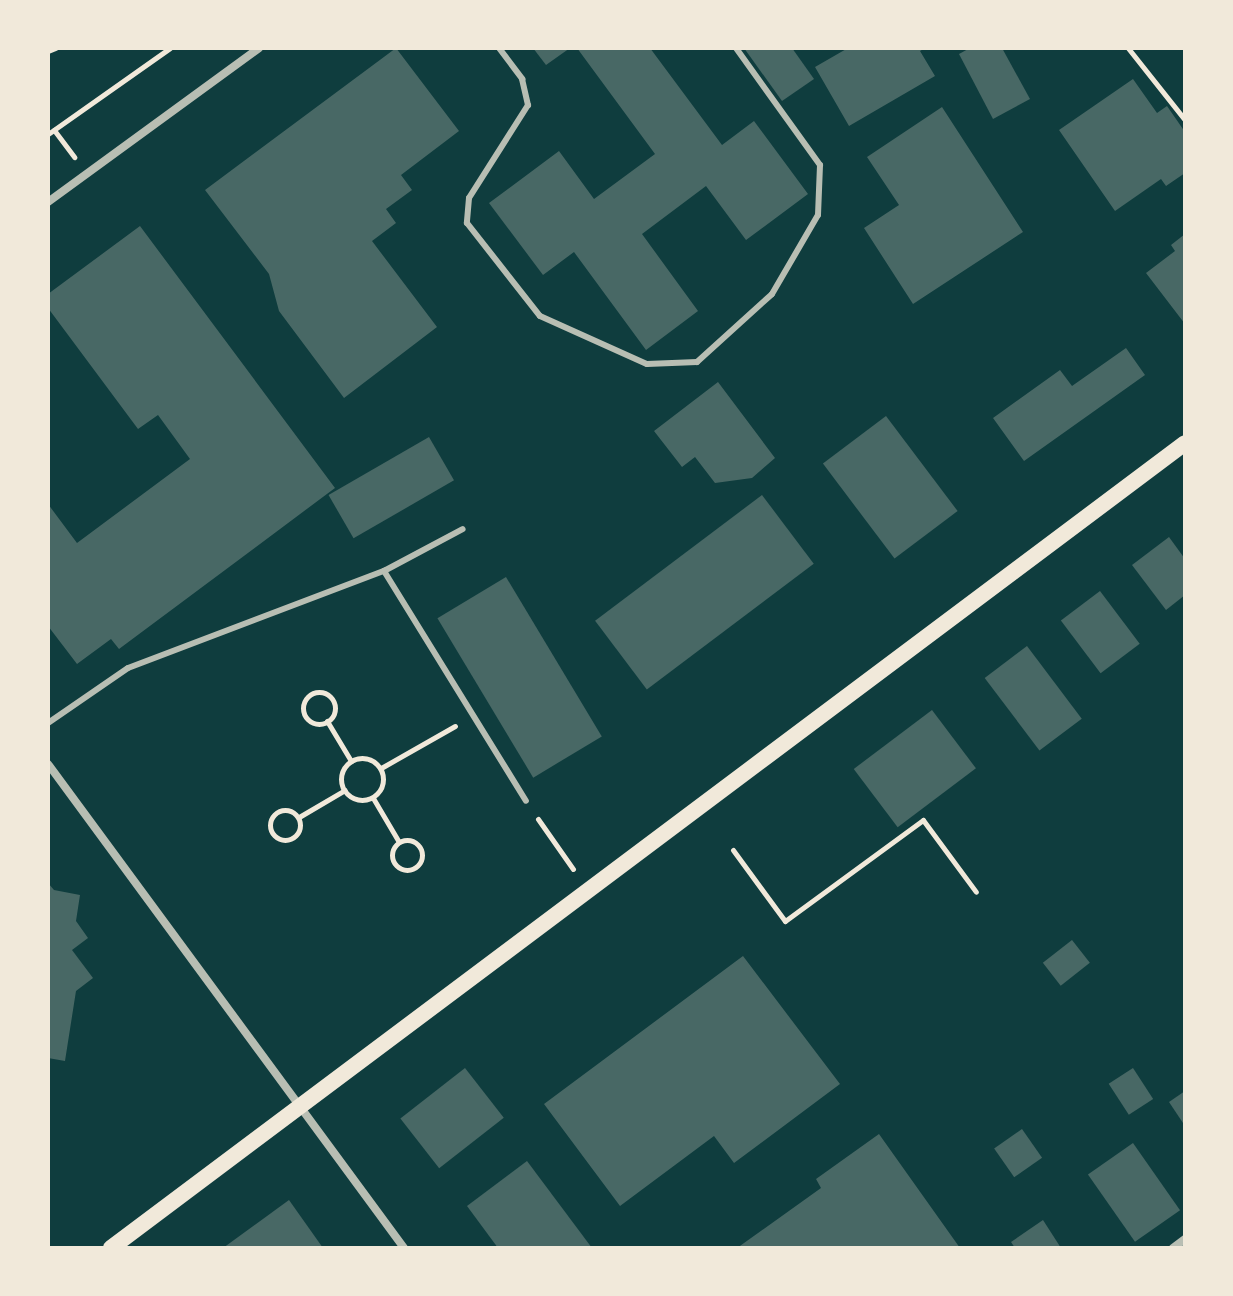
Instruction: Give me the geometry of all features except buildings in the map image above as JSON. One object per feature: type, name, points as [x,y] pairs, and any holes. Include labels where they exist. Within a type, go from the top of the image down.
[{"type":"main road","points":[[111,1248],[1185,443]]},
{"type":"street","points":[[48,202],[259,48]]},
{"type":"street","points":[[48,764],[404,1248]]},
{"type":"street","points":[[1173,1248],[1185,1239]]},
{"type":"lane","points":[[499,48],[522,79],[528,105],[469,198],[467,223],[540,316],[647,364],[697,362],[772,294],[818,215],[820,165],[736,48]]},
{"type":"lane","points":[[48,723],[128,668],[384,571],[463,529]]},
{"type":"lane","points":[[384,571],[526,801]]},
{"type":"path","points":[[48,51],[55,48]]},
{"type":"path","points":[[48,134],[170,48]]},
{"type":"path","points":[[1128,48],[1185,120]]},
{"type":"path","points":[[311,694],[331,698],[334,708],[327,721],[312,723],[305,716],[304,702],[311,694]]},
{"type":"path","points":[[381,768],[473,715]]},
{"type":"path","points":[[327,721],[351,761]]},
{"type":"path","points":[[370,759],[381,768],[382,788],[373,798],[360,801],[345,790],[341,774],[351,761],[370,759]]},
{"type":"path","points":[[299,817],[345,790]]},
{"type":"path","points":[[373,798],[399,842]]},
{"type":"path","points":[[285,810],[299,817],[296,837],[281,840],[273,835],[270,821],[275,813],[285,810]]},
{"type":"path","points":[[733,850],[785,921],[923,820],[976,892]]},
{"type":"path","points":[[539,821],[555,844]]},
{"type":"path","points":[[399,842],[419,845],[423,854],[415,868],[406,871],[394,863],[391,854],[399,842]]}]
